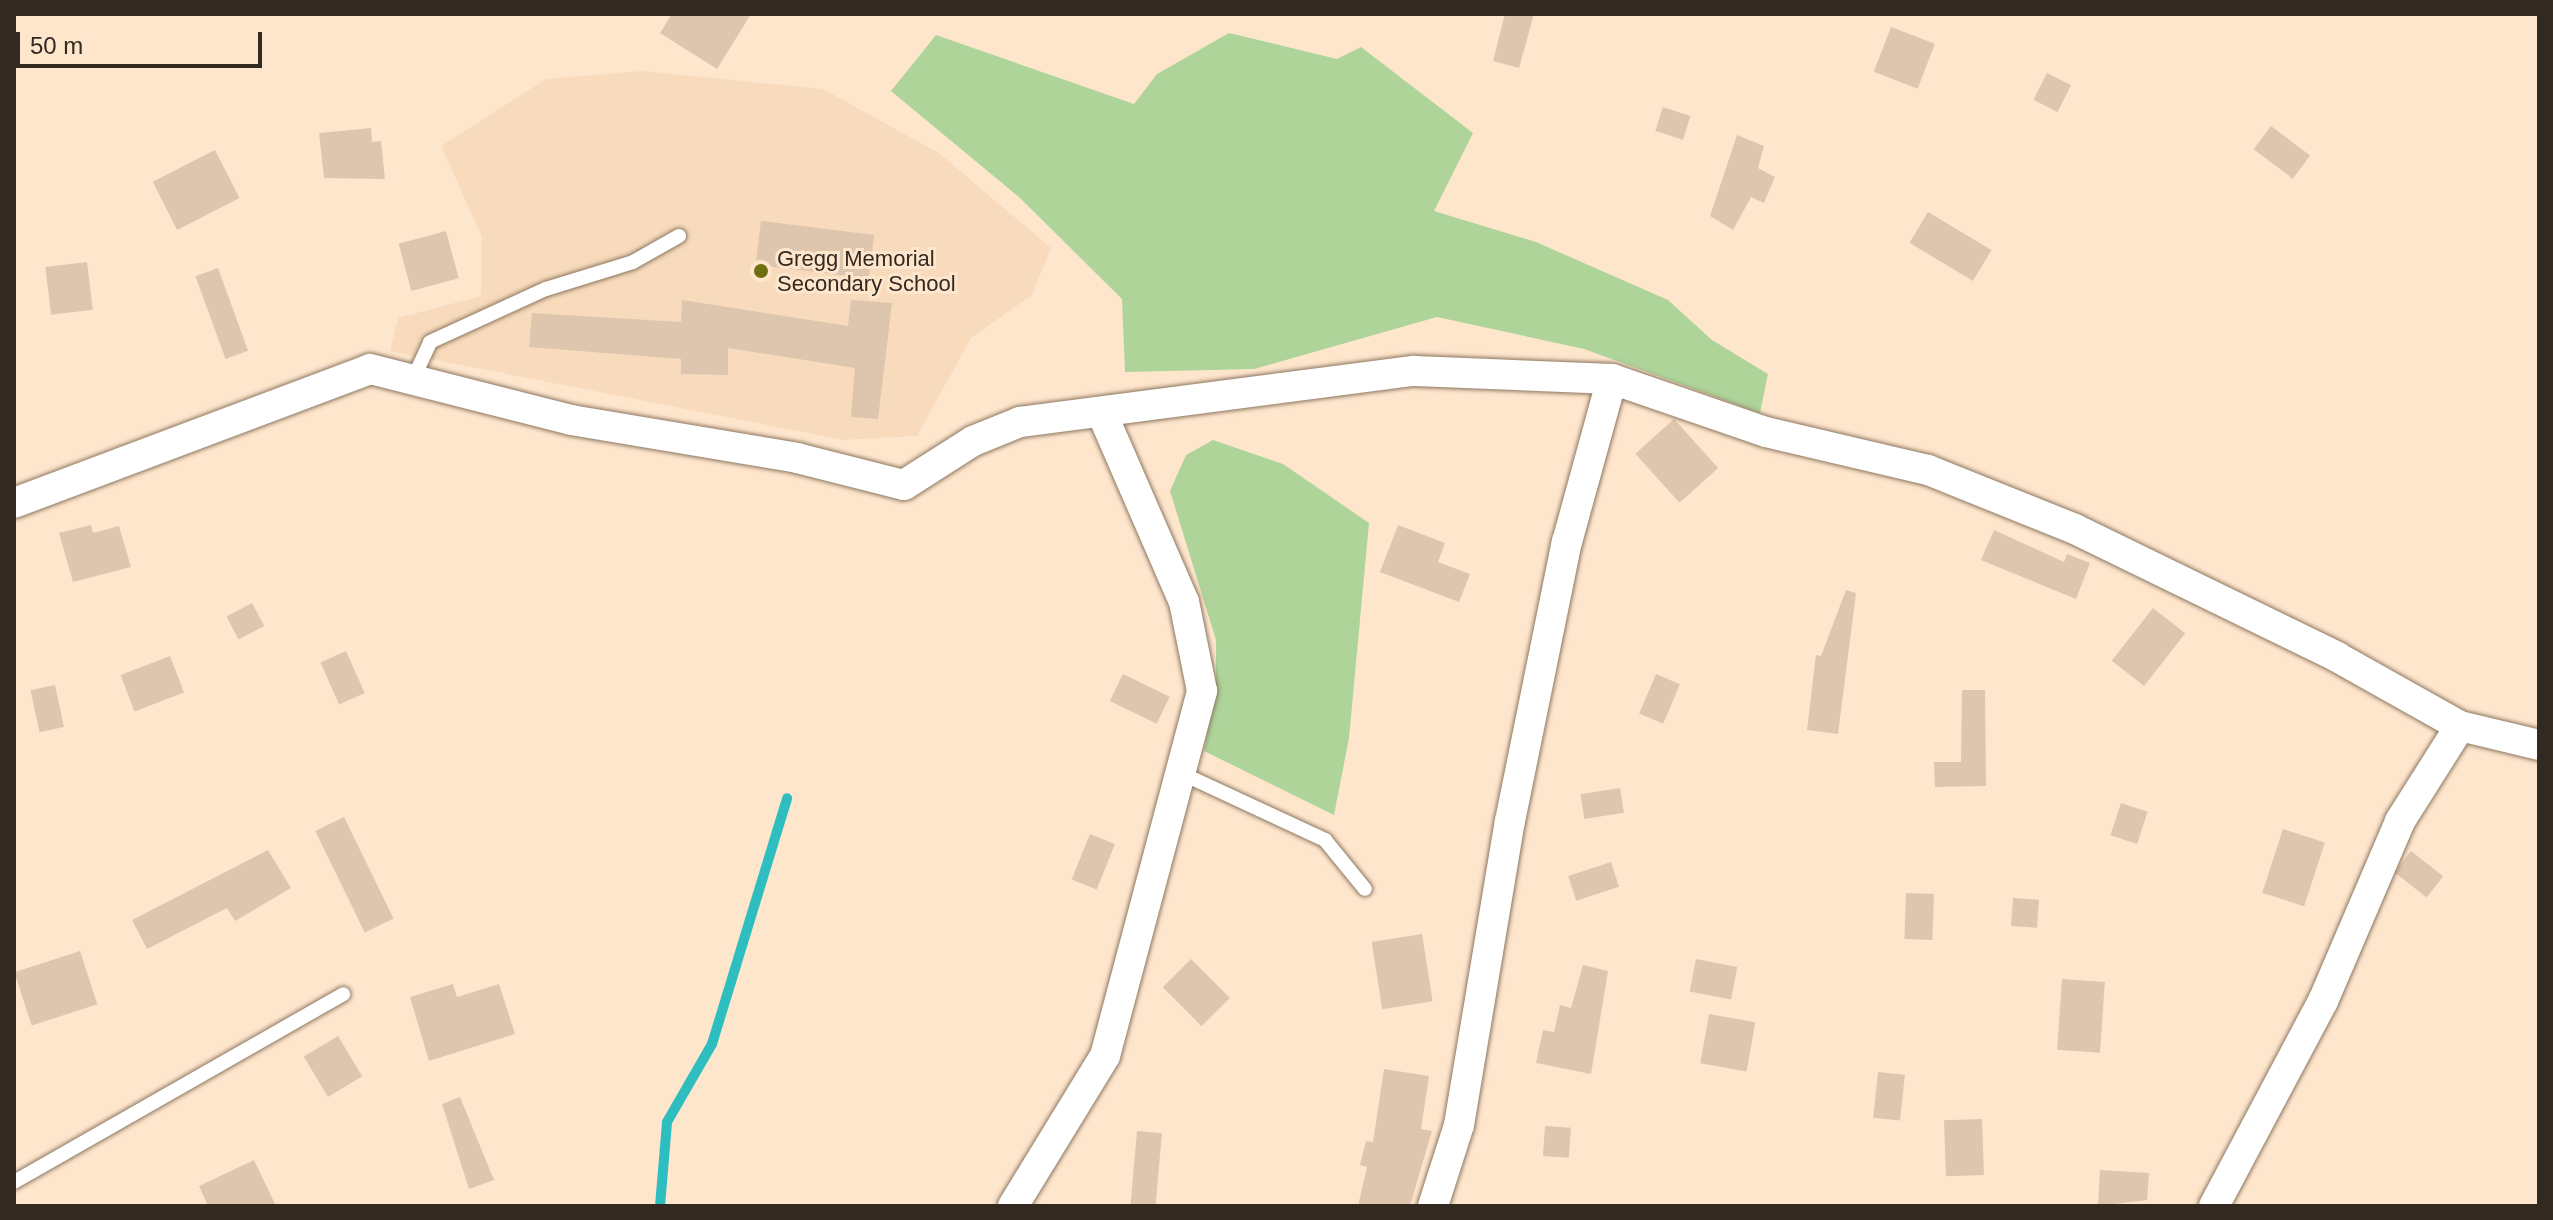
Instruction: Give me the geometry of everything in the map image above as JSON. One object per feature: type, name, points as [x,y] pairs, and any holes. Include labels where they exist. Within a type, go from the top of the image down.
[{"type":"street","points":[[14,503],[370,369],[414,377],[571,420],[797,458],[904,485],[973,441],[1020,422],[1415,371],[1612,379],[1766,432],[1928,470],[2075,529],[2337,657],[2460,726],[2539,745]]},
{"type":"street","points":[[1433,1206],[1459,1125],[1510,821],[1564,557],[1612,379]]},
{"type":"street","points":[[1013,1206],[1105,1056],[1183,774],[1202,691],[1184,602],[1102,413]]},
{"type":"street","points":[[2214,1206],[2323,1001],[2400,821],[2460,726]]},
{"type":"lane","points":[[414,377],[430,342],[546,289],[633,262],[679,236]]},
{"type":"lane","points":[[1183,774],[1325,840],[1365,889]]},
{"type":"lane","points":[[14,1182],[343,994]]},
{"type":"shaded area","name":"Gregg Memorial Secondary School","points":[[642,71],[823,89],[939,153],[1051,248],[1032,295],[971,338],[917,436],[844,440],[390,351],[398,318],[481,296],[482,237],[441,146],[546,79]]},
{"type":"green space","points":[[1229,33],[1337,59],[1361,47],[1473,133],[1434,211],[1536,242],[1668,300],[1712,340],[1768,374],[1760,413],[1584,349],[1437,317],[1254,369],[1125,372],[1122,299],[1019,197],[891,91],[936,35],[1134,104],[1157,74]]},
{"type":"green space","points":[[1213,440],[1283,464],[1369,523],[1349,738],[1334,815],[1204,751],[1216,687],[1216,640],[1170,491],[1186,455]]},
{"type":"building","points":[[672,14],[751,14],[717,69],[660,33]]},
{"type":"building","points":[[1505,14],[1534,14],[1519,68],[1493,61]]},
{"type":"building","points":[[1891,27],[1935,44],[1918,89],[1874,72]]},
{"type":"building","points":[[2047,73],[2071,85],[2057,112],[2033,100]]},
{"type":"building","points":[[1663,107],[1691,116],[1683,140],[1655,131]]},
{"type":"building","points":[[2271,126],[2310,155],[2293,179],[2254,149]]},
{"type":"building","points":[[371,128],[372,142],[381,141],[385,179],[324,178],[319,133]]},
{"type":"building","points":[[1737,135],[1764,146],[1758,168],[1775,177],[1764,203],[1751,197],[1733,230],[1710,216]]},
{"type":"building","points":[[215,150],[240,198],[177,230],[153,182]]},
{"type":"building","points":[[1928,212],[1991,250],[1973,281],[1909,243]]},
{"type":"building","points":[[761,221],[874,235],[869,279],[756,265]]},
{"type":"building","points":[[446,231],[459,278],[411,291],[399,244]]},
{"type":"building","points":[[87,262],[93,310],[51,315],[45,267]]},
{"type":"building","points":[[218,268],[248,351],[226,359],[195,276]]},
{"type":"building","points":[[682,300],[848,326],[851,300],[892,303],[878,419],[851,417],[855,368],[728,348],[728,375],[681,374],[681,359],[529,347],[532,313],[681,322]]},
{"type":"building","points":[[1674,419],[1718,468],[1680,503],[1635,454]]},
{"type":"building","points":[[91,525],[93,533],[119,526],[131,567],[73,582],[59,533]]},
{"type":"building","points":[[1398,525],[1445,543],[1438,562],[1470,574],[1459,602],[1380,572]]},
{"type":"building","points":[[1994,530],[2064,562],[2067,554],[2090,563],[2076,599],[1981,560]]},
{"type":"building","points":[[1846,590],[1856,593],[1838,734],[1807,730],[1816,655],[1821,656]]},
{"type":"building","points":[[252,603],[264,626],[239,640],[226,617]]},
{"type":"building","points":[[2153,608],[2185,633],[2144,686],[2112,661]]},
{"type":"building","points":[[346,651],[365,693],[339,704],[320,662]]},
{"type":"building","points":[[170,656],[184,692],[134,711],[121,675]]},
{"type":"building","points":[[1123,674],[1170,697],[1157,724],[1110,701]]},
{"type":"building","points":[[1656,674],[1680,684],[1663,724],[1639,714]]},
{"type":"building","points":[[55,685],[64,727],[39,732],[31,690]]},
{"type":"building","points":[[1962,690],[1985,690],[1986,786],[1935,787],[1934,762],[1961,762]]},
{"type":"building","points":[[1620,788],[1624,813],[1584,819],[1580,794]]},
{"type":"building","points":[[2121,803],[2148,812],[2137,844],[2110,835]]},
{"type":"building","points":[[344,817],[394,919],[365,933],[315,831]]},
{"type":"building","points":[[2283,829],[2325,843],[2304,906],[2262,893]]},
{"type":"building","points":[[1090,834],[1115,844],[1097,890],[1072,879]]},
{"type":"building","points":[[268,850],[291,888],[235,921],[227,908],[147,949],[132,920]]},
{"type":"building","points":[[2411,851],[2443,876],[2427,898],[2394,872]]},
{"type":"building","points":[[1611,862],[1619,887],[1576,901],[1568,876]]},
{"type":"building","points":[[1906,893],[1934,894],[1932,940],[1904,939]]},
{"type":"building","points":[[2013,898],[2039,900],[2037,928],[2011,926]]},
{"type":"building","points":[[1422,934],[1433,1001],[1382,1009],[1372,942]]},
{"type":"building","points":[[80,951],[97,1004],[32,1026],[14,972]]},
{"type":"building","points":[[1191,959],[1230,998],[1202,1026],[1163,987]]},
{"type":"building","points":[[1696,959],[1737,967],[1731,999],[1690,991]]},
{"type":"building","points":[[1583,965],[1608,971],[1591,1074],[1536,1063],[1543,1030],[1554,1032],[1560,1005],[1571,1008]]},
{"type":"building","points":[[2062,979],[2105,982],[2100,1053],[2057,1050]]},
{"type":"building","points":[[453,984],[457,997],[499,984],[515,1034],[429,1061],[410,997]]},
{"type":"building","points":[[1709,1014],[1755,1022],[1747,1071],[1700,1063]]},
{"type":"building","points":[[338,1036],[362,1076],[328,1097],[304,1057]]},
{"type":"building","points":[[1384,1069],[1429,1076],[1421,1129],[1432,1131],[1410,1206],[1358,1206],[1367,1167],[1360,1165],[1366,1141],[1373,1142]]},
{"type":"building","points":[[1878,1072],[1905,1075],[1900,1121],[1873,1118]]},
{"type":"building","points":[[460,1097],[494,1180],[469,1189],[442,1104]]},
{"type":"building","points":[[1982,1119],[1984,1175],[1946,1176],[1944,1120]]},
{"type":"building","points":[[1545,1126],[1571,1128],[1569,1158],[1543,1156]]},
{"type":"building","points":[[1137,1131],[1162,1133],[1156,1206],[1130,1206]]},
{"type":"building","points":[[254,1160],[276,1206],[208,1206],[199,1186]]},
{"type":"building","points":[[2100,1170],[2149,1173],[2147,1200],[2098,1206]]},
{"type":"waterway","points":[[660,1206],[667,1122],[712,1044],[787,798]]},
{"type":"place","name":"Gregg Memorial Secondary School","points":[[761,271]]}]
